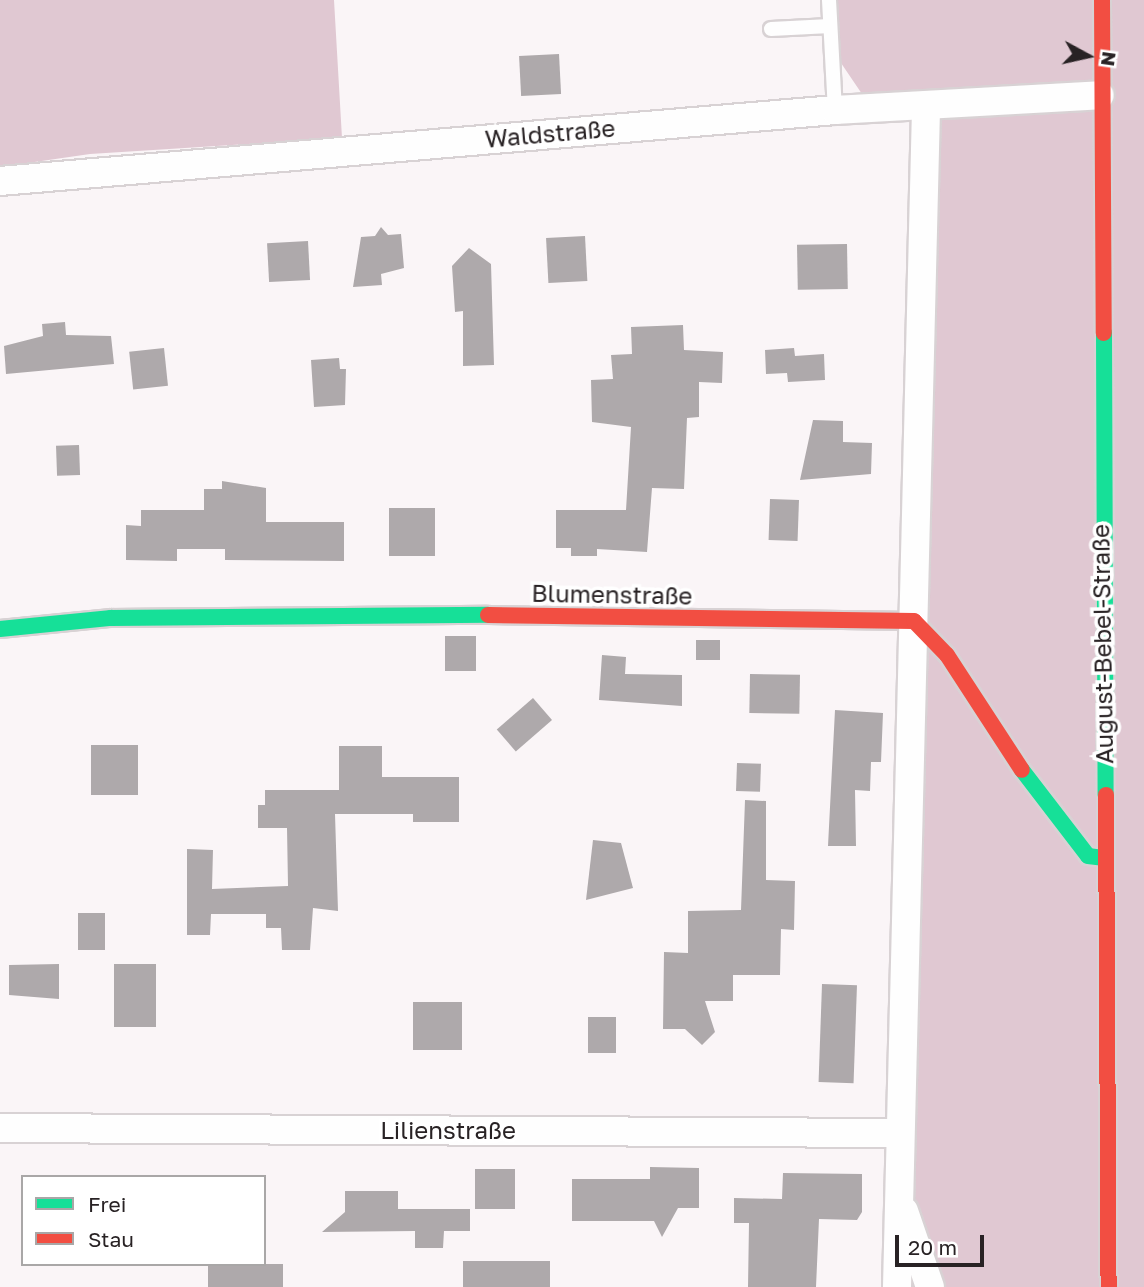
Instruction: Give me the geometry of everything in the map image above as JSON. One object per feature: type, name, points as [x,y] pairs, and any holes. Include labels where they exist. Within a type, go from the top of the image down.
[{"type":"street","name":"August-Bebel-Straße","points":[[1101,0],[1109,1287]]},
{"type":"street","name":"Waldstraße","points":[[0,181],[835,110],[926,109],[1100,95]]},
{"type":"street","points":[[897,1287],[896,1133],[914,621],[926,109]]},
{"type":"street","name":"Blumenstraße","points":[[0,629],[111,618],[452,614],[914,621]]},
{"type":"street","points":[[914,621],[947,655],[1054,820],[1088,856],[1105,858]]},
{"type":"street","name":"Lilienstraße","points":[[0,1128],[896,1133]]},
{"type":"street","points":[[896,1185],[930,1287]]},
{"type":"lane","points":[[829,0],[835,110]]},
{"type":"lane","points":[[771,29],[830,26]]},
{"type":"shaded area","points":[[0,0],[334,0],[342,138],[90,154],[0,167]]},
{"type":"shaded area","points":[[837,0],[1144,0],[1144,1287],[909,1287],[933,118],[881,122],[841,63]]},
{"type":"building","points":[[559,54],[561,94],[521,96],[519,56]]},
{"type":"building","points":[[381,227],[388,235],[401,234],[404,268],[381,274],[382,285],[353,287],[361,237],[375,236]]},
{"type":"building","points":[[585,236],[587,281],[548,283],[546,238]]},
{"type":"building","points":[[308,241],[310,280],[269,282],[267,243]]},
{"type":"building","points":[[847,244],[848,289],[798,290],[797,245]]},
{"type":"building","points":[[469,248],[491,264],[494,365],[463,366],[463,311],[455,312],[452,266]]},
{"type":"building","points":[[65,322],[66,335],[111,336],[114,364],[6,374],[4,346],[43,336],[42,324]]},
{"type":"building","points":[[683,325],[684,350],[723,352],[722,383],[699,382],[699,417],[687,418],[684,489],[652,488],[647,552],[597,549],[597,556],[571,556],[571,548],[556,548],[556,510],[626,510],[631,427],[592,422],[591,380],[613,379],[611,355],[632,354],[631,327]]},
{"type":"building","points":[[164,348],[168,386],[133,389],[129,352]]},
{"type":"building","points":[[794,348],[795,356],[824,354],[825,380],[788,382],[787,373],[766,374],[765,350]]},
{"type":"building","points":[[339,358],[340,369],[346,369],[345,405],[314,407],[311,360]]},
{"type":"building","points":[[813,420],[843,421],[843,442],[872,443],[871,474],[800,480]]},
{"type":"building","points":[[79,445],[80,475],[57,476],[56,446]]},
{"type":"building","points":[[222,481],[266,488],[266,522],[344,522],[344,561],[225,560],[225,549],[177,549],[177,561],[126,560],[126,525],[141,526],[141,510],[204,510],[204,489],[222,489]]},
{"type":"building","points":[[770,499],[799,500],[798,541],[769,540]]},
{"type":"building","points":[[389,508],[435,508],[435,556],[389,556]]},
{"type":"building","points":[[445,636],[476,636],[476,671],[445,671]]},
{"type":"building","points":[[696,640],[720,640],[720,660],[696,660]]},
{"type":"building","points":[[602,655],[626,657],[625,674],[682,675],[682,706],[599,700]]},
{"type":"building","points":[[750,674],[800,675],[799,714],[749,713]]},
{"type":"building","points":[[533,698],[552,720],[516,751],[497,729]]},
{"type":"building","points":[[835,710],[883,713],[881,762],[871,762],[870,791],[855,790],[856,846],[828,846]]},
{"type":"building","points":[[91,745],[138,745],[138,795],[91,795]]},
{"type":"building","points":[[339,746],[382,746],[382,777],[459,777],[459,822],[413,822],[413,814],[335,814],[338,911],[313,908],[310,950],[282,950],[281,928],[266,928],[266,914],[211,914],[210,935],[187,935],[187,849],[213,850],[212,889],[288,886],[287,828],[258,828],[258,805],[265,805],[265,790],[339,790]]},
{"type":"building","points":[[737,763],[761,764],[760,792],[736,791]]},
{"type":"building","points":[[745,800],[766,801],[766,880],[795,881],[794,930],[781,929],[780,975],[733,975],[733,1001],[705,1001],[715,1032],[702,1045],[685,1029],[663,1029],[664,952],[688,953],[688,911],[741,910]]},
{"type":"building","points":[[593,840],[621,843],[633,888],[586,900]]},
{"type":"building","points":[[78,913],[105,913],[105,950],[78,950]]},
{"type":"building","points":[[59,964],[59,999],[9,995],[9,965]]},
{"type":"building","points":[[114,964],[156,964],[156,1027],[114,1027]]},
{"type":"building","points":[[822,984],[857,985],[854,1083],[819,1082]]},
{"type":"building","points":[[413,1002],[462,1002],[462,1050],[413,1050]]},
{"type":"building","points":[[588,1017],[616,1017],[616,1053],[588,1053]]},
{"type":"building","points":[[650,1167],[699,1168],[699,1208],[678,1208],[662,1237],[654,1221],[572,1221],[572,1179],[650,1179]]},
{"type":"building","points":[[475,1169],[515,1169],[515,1209],[475,1209]]},
{"type":"building","points":[[783,1173],[862,1174],[862,1212],[857,1220],[819,1219],[816,1287],[748,1287],[749,1223],[734,1223],[734,1198],[782,1199]]},
{"type":"building","points":[[345,1191],[398,1191],[398,1209],[470,1209],[470,1231],[444,1231],[443,1248],[415,1248],[415,1231],[322,1232],[345,1212]]},
{"type":"building","points":[[463,1261],[550,1261],[550,1287],[463,1287]]},
{"type":"building","points":[[283,1264],[283,1287],[208,1287],[208,1266]]},
{"type":"traffic: fast","points":[[1104,333],[1106,795]]},
{"type":"traffic: fast","points":[[0,629],[111,618],[488,615]]},
{"type":"traffic: fast","points":[[1022,770],[1088,856],[1105,858]]},
{"type":"traffic: jam","points":[[1102,0],[1104,333]]},
{"type":"traffic: jam","points":[[488,615],[914,621],[947,655],[1022,770]]},
{"type":"traffic: jam","points":[[1106,795],[1109,1287]]}]
